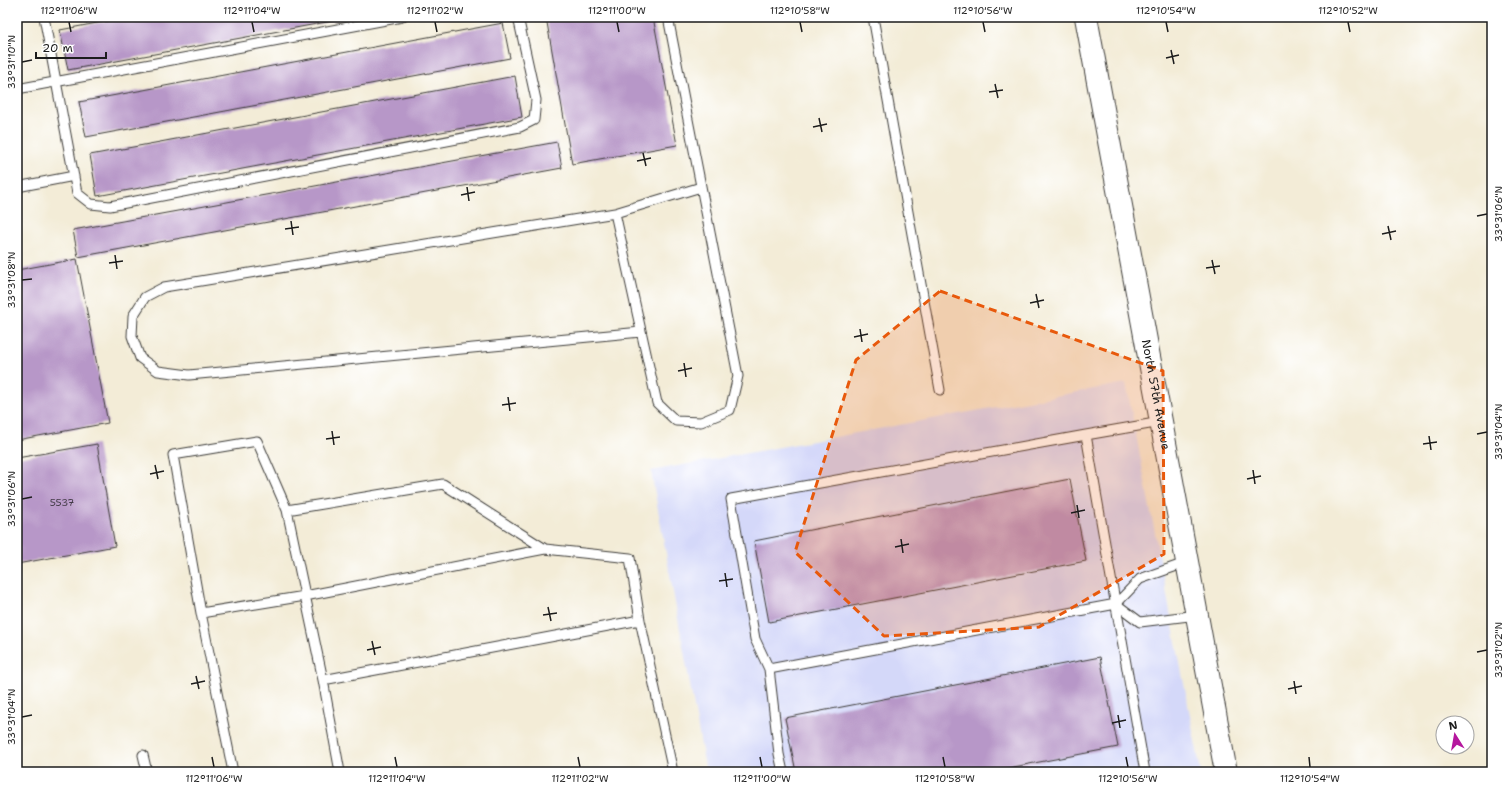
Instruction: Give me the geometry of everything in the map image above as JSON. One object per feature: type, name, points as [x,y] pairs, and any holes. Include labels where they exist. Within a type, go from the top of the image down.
[{"type":"street","name":"North 57th Avenue","points":[[1086,17],[1226,772]]},
{"type":"lane","points":[[44,17],[77,193],[91,204],[110,206],[520,127],[534,120],[536,100],[518,17]]},
{"type":"lane","points":[[17,88],[402,17]]},
{"type":"lane","points":[[616,212],[657,403],[676,421],[701,422],[730,410],[738,376],[668,17]]},
{"type":"lane","points":[[873,17],[940,390]]},
{"type":"lane","points":[[17,186],[74,176]]},
{"type":"lane","points":[[641,332],[190,375],[158,371],[140,358],[132,336],[133,316],[145,297],[164,287],[616,212],[700,187]]},
{"type":"lane","points":[[783,772],[779,754],[769,669],[755,639],[731,499],[1161,422]]},
{"type":"lane","points":[[1086,435],[1145,772]]},
{"type":"lane","points":[[233,772],[201,614],[173,455],[257,441],[287,510],[322,680],[339,772]]},
{"type":"lane","points":[[287,510],[442,484],[545,549]]},
{"type":"lane","points":[[201,614],[305,596],[545,549],[630,558],[640,620],[673,772]]},
{"type":"lane","points":[[769,669],[1116,604],[1140,580],[1188,562]]},
{"type":"lane","points":[[1116,604],[1140,622],[1197,615]]},
{"type":"lane","points":[[322,680],[640,620]]},
{"type":"lane","points":[[143,755],[148,772]]},
{"type":"highlighted area","points":[[940,291],[1163,371],[1164,554],[1039,627],[884,636],[795,552],[856,360]]},
{"type":"shaded area","points":[[1126,383],[1201,772],[706,772],[651,471]]},
{"type":"building","points":[[129,17],[349,18],[68,70],[60,30]]},
{"type":"building","points":[[546,17],[653,17],[677,145],[572,164]]},
{"type":"building","points":[[503,23],[510,58],[86,137],[79,102]]},
{"type":"building","points":[[515,76],[522,117],[97,196],[90,155]]},
{"type":"building","points":[[557,142],[562,168],[78,257],[73,230]]},
{"type":"building","points":[[77,259],[108,423],[17,440],[17,270]]},
{"type":"building","points":[[97,444],[115,546],[17,564],[17,458]]},
{"type":"building","points":[[1070,479],[1086,561],[769,622],[754,541]]},
{"type":"building","points":[[1100,657],[1118,747],[987,772],[796,772],[785,718]]}]
